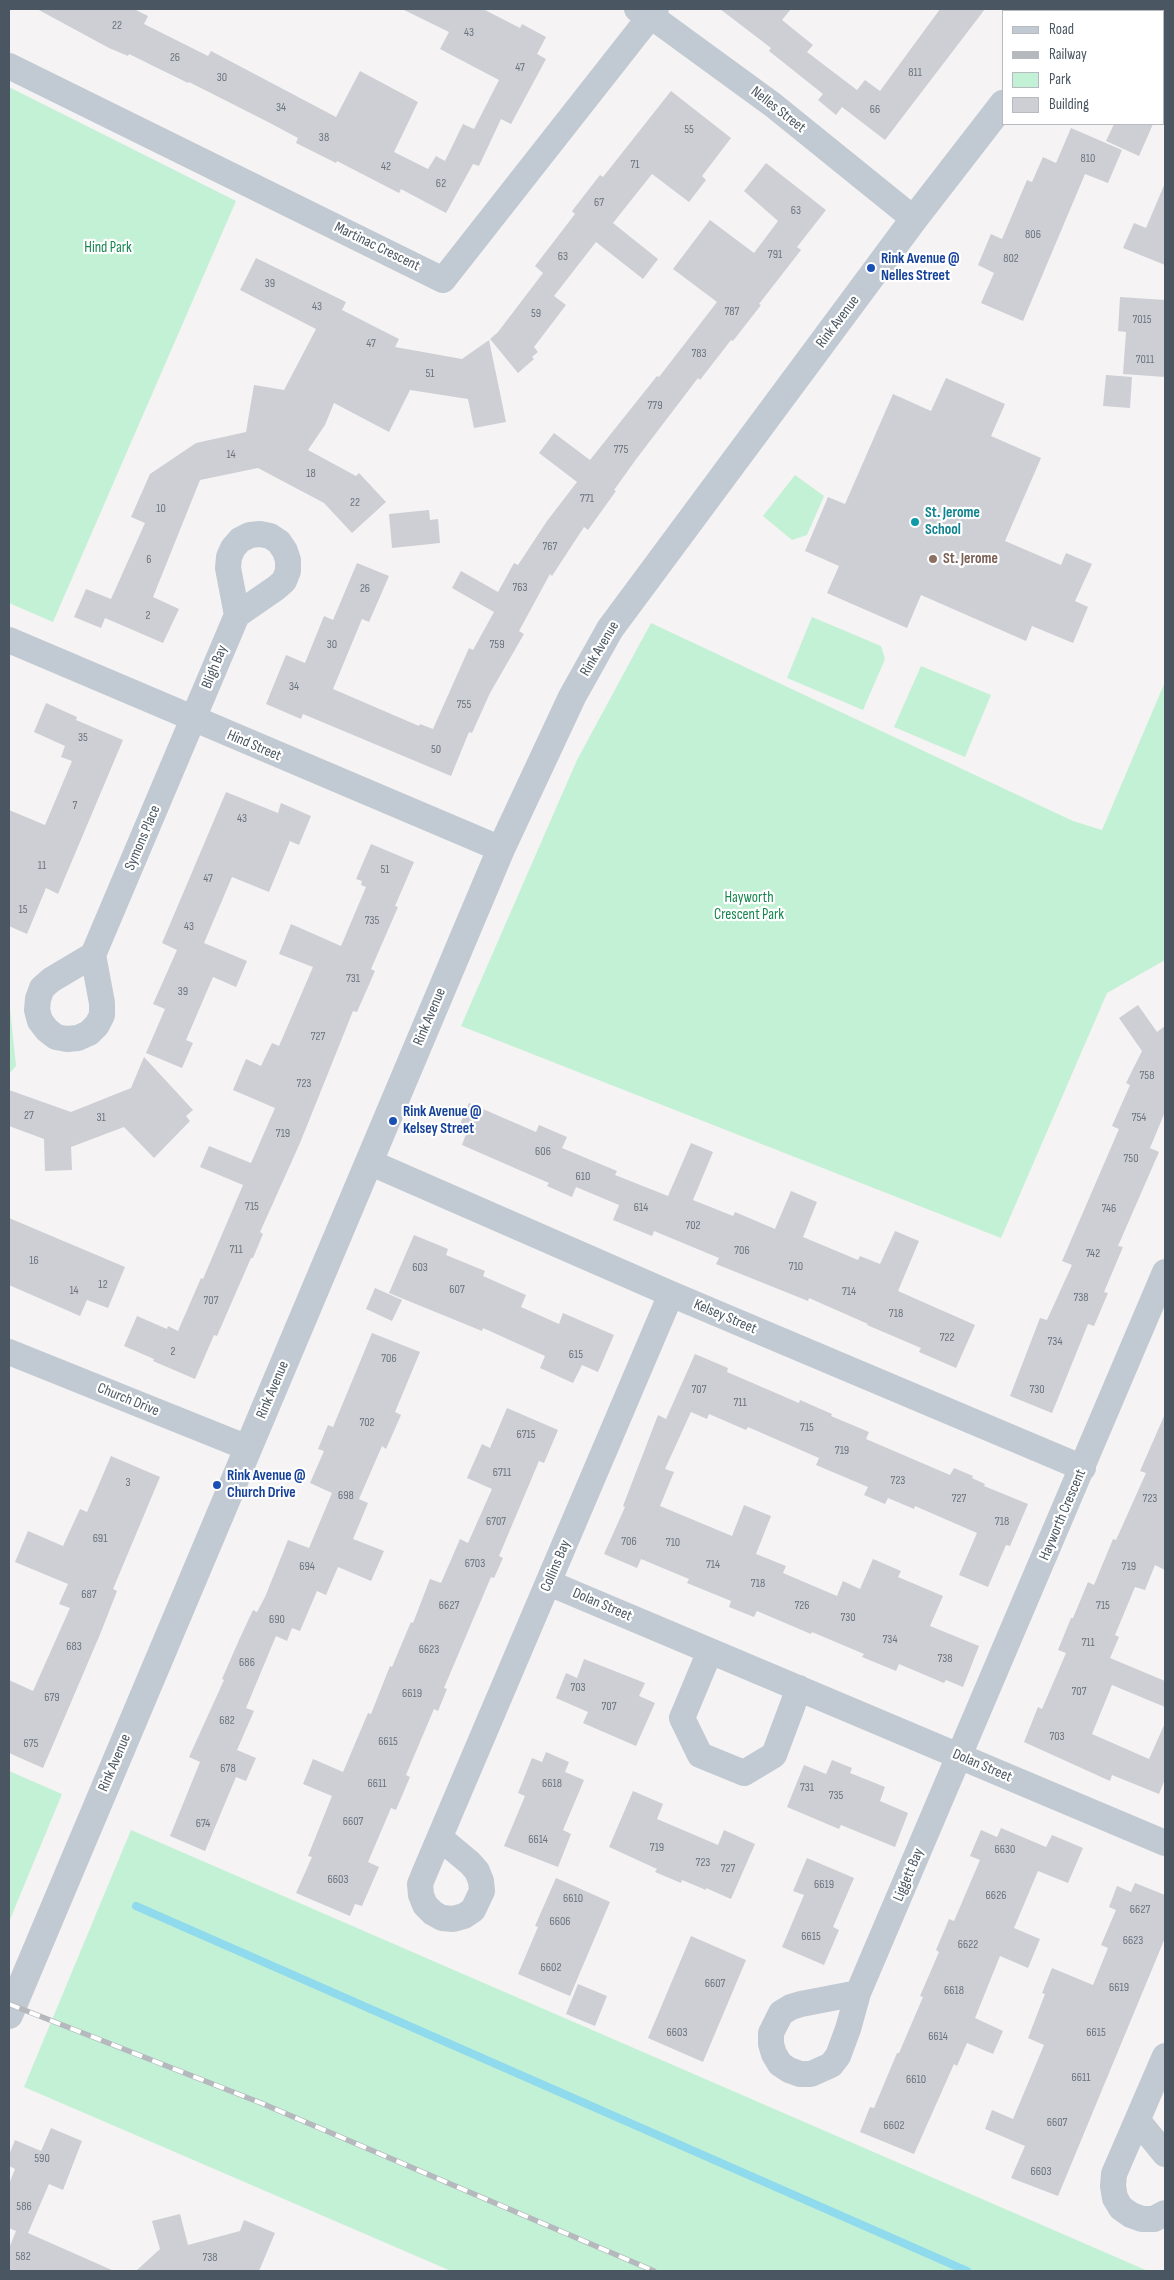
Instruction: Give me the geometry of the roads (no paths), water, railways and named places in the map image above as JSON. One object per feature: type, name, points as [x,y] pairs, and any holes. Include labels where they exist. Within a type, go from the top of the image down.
[{"type":"street","name":"Martinac Crescent","points":[[9,66],[443,280],[648,11]]},
{"type":"street","name":"Nelles Street","points":[[648,11],[773,105],[914,219]]},
{"type":"street","name":"Rink Avenue","points":[[9,2015],[501,850],[572,697],[610,630],[914,219],[1002,105]]},
{"type":"street","name":"Bligh Bay","points":[[194,720],[237,615]]},
{"type":"street","name":"Hind Street","points":[[9,640],[501,850]]},
{"type":"street","name":"Symons Place","points":[[93,955],[194,720]]},
{"type":"street","name":"Kelsey Street","points":[[369,1162],[671,1294],[1084,1468]]},
{"type":"street","name":"Hayworth Crescent","points":[[959,1757],[1084,1468],[1165,1272]]},
{"type":"street","name":"Collins Bay","points":[[440,1838],[671,1294]]},
{"type":"street","name":"Church Drive","points":[[9,1352],[248,1448]]},
{"type":"street","name":"Dolan Street","points":[[549,1583],[1165,1842]]},
{"type":"street","points":[[710,1651],[682,1718],[700,1756],[744,1773],[774,1755],[799,1688]]},
{"type":"street","name":"Liggett Bay","points":[[858,1993],[959,1757]]},
{"type":"street","points":[[1165,2056],[1114,2174],[1112,2186],[1115,2198],[1121,2208],[1131,2215],[1142,2219],[1154,2218],[1165,2214]]},
{"type":"street","points":[[1138,2121],[1165,2154]]},
{"type":"waterway","points":[[136,1906],[967,2271]]},
{"type":"railway","points":[[9,2004],[261,2103],[654,2271]]},
{"type":"place","name":"Rink Avenue @ Nelles Street","points":[[871,268]]},
{"type":"place","name":"St. Jerome School","points":[[915,522]]},
{"type":"place","name":"St. Jerome","points":[[933,559]]},
{"type":"place","name":"Rink Avenue @ Kelsey Street","points":[[393,1121]]},
{"type":"place","name":"Rink Avenue @ Church Drive","points":[[217,1485]]},
{"type":"park label","name":"Hind Park","points":[[108,248]]},
{"type":"park label","name":"Hayworth Crescent Park","points":[[749,906]]}]
